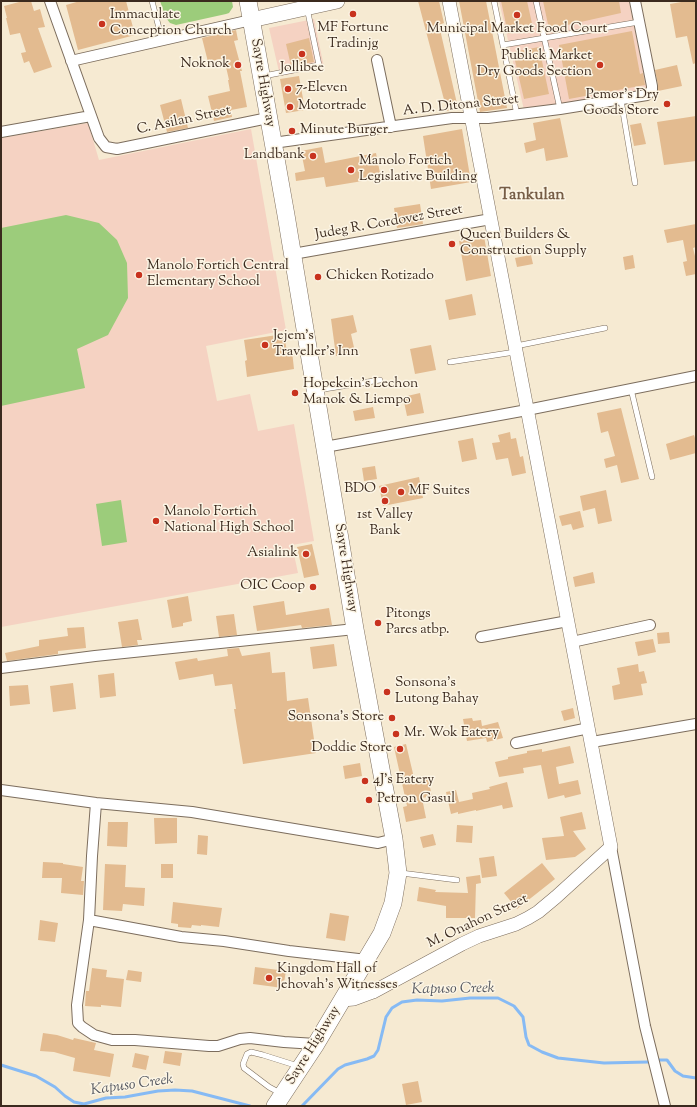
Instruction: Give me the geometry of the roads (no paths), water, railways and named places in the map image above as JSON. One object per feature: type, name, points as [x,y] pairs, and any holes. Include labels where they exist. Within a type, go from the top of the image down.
[{"type":"highway","name":"Sayre Highway","points":[[248,1],[355,629],[394,839],[398,873],[392,903],[382,933],[316,1044],[279,1100]]},
{"type":"main road","points":[[251,20],[337,1]]},
{"type":"street","points":[[1,132],[91,116],[50,1]]},
{"type":"street","points":[[448,1],[472,118],[490,219],[592,742],[643,1019],[665,1106]]},
{"type":"street","points":[[635,1],[639,22]]},
{"type":"street","points":[[71,61],[251,20]]},
{"type":"street","name":"A. D. Ditona Street","points":[[273,143],[452,118],[488,118],[641,97],[650,93],[652,86],[639,22]]},
{"type":"street","points":[[377,60],[391,127]]},
{"type":"street","name":"C. Asilan Street","points":[[91,116],[99,138],[106,147],[117,149],[268,118]]},
{"type":"street","name":"Judeg R. Cordovez Street","points":[[292,254],[490,219]]},
{"type":"street","points":[[325,447],[527,410],[696,376]]},
{"type":"street","points":[[481,637],[568,621]]},
{"type":"street","points":[[572,642],[650,625]]},
{"type":"street","points":[[1,668],[95,656],[355,629]]},
{"type":"street","points":[[592,742],[696,724]]},
{"type":"street","points":[[516,743],[589,728]]},
{"type":"street","points":[[1,790],[96,803],[192,812],[378,844],[394,839]]},
{"type":"street","points":[[96,803],[92,856],[90,920],[77,1005],[78,1023],[87,1031],[112,1040],[135,1040],[218,1046],[240,1039],[250,1038],[291,1043],[316,1044]]},
{"type":"street","name":"M. Onahon Street","points":[[342,1000],[354,999],[373,992],[462,944],[479,936],[528,918],[556,897],[611,847]]},
{"type":"street","points":[[90,920],[181,937],[224,941],[289,951],[367,960]]},
{"type":"lane","points":[[152,1],[162,40]]},
{"type":"lane","points":[[494,1],[517,114]]},
{"type":"lane","points":[[536,1],[560,109]]},
{"type":"lane","points":[[261,77],[319,65],[307,8]]},
{"type":"lane","points":[[503,45],[639,22]]},
{"type":"lane","points":[[621,100],[635,183]]},
{"type":"lane","points":[[450,362],[516,349],[605,328]]},
{"type":"lane","points":[[315,391],[380,380]]},
{"type":"lane","points":[[631,389],[652,477]]},
{"type":"lane","points":[[398,873],[457,880]]},
{"type":"lane","points":[[279,1100],[269,1086],[244,1068],[243,1064],[247,1054],[251,1052],[263,1054],[301,1067]]},
{"type":"waterway","name":"Kapuso Creek","points":[[302,1106],[338,1069],[345,1065],[374,1056],[378,1050],[386,1017],[392,1008],[402,1002],[417,1000],[442,1001],[470,998],[498,998],[514,1006],[523,1017],[526,1037],[529,1045],[542,1052],[558,1058],[604,1063],[648,1062]]},
{"type":"waterway","name":"Kapuso Creek","points":[[659,1060],[667,1060],[675,1071],[683,1076],[696,1078]]},
{"type":"waterway","name":"Kapuso Creek","points":[[1,1065],[36,1076],[55,1087],[74,1102],[84,1104],[106,1098],[175,1090],[192,1091],[250,1106]]},
{"type":"place","name":"MF Fortune Tradinjg","points":[[353,14]]},
{"type":"place","name":"Municipal Market Food Court","points":[[517,15]]},
{"type":"place","name":"Immaculate Conception Church","points":[[102,24]]},
{"type":"place","name":"Jollibee","points":[[302,54]]},
{"type":"place","name":"Noknok","points":[[238,65]]},
{"type":"place","name":"Publick Market Dry Goods Section","points":[[600,65]]},
{"type":"place","name":"7-Eleven","points":[[288,89]]},
{"type":"place","name":"Pemor's Dry Goods Store","points":[[667,104]]},
{"type":"place","name":"Motortrade","points":[[290,107]]},
{"type":"place","name":"Minute Burger","points":[[292,131]]},
{"type":"place","name":"Landbank","points":[[313,156]]},
{"type":"place","name":"Manolo Fortich Legislative Building","points":[[351,170]]},
{"type":"place","name":"Queen Builders & Construction Supply","points":[[452,244]]},
{"type":"place","name":"Manolo Fortich Central Elementary School","points":[[139,275]]},
{"type":"place","name":"Chicken Rotizado","points":[[318,277]]},
{"type":"place","name":"Jejem's Traveller's Inn","points":[[265,345]]},
{"type":"place","name":"Hopekcin's Lechon Manok & Liempo","points":[[295,393]]},
{"type":"place","name":"BDO","points":[[384,490]]},
{"type":"place","name":"MF Suites","points":[[401,492]]},
{"type":"place","name":"1st Valley Bank","points":[[385,501]]},
{"type":"place","name":"Manolo Fortich National High School","points":[[156,521]]},
{"type":"place","name":"Asialink","points":[[306,554]]},
{"type":"place","name":"OIC Coop","points":[[313,587]]},
{"type":"place","name":"Pitongs Pares atbp.","points":[[378,623]]},
{"type":"place","name":"Sonsona's Lutong Bahay","points":[[387,692]]},
{"type":"place","name":"Sonsona's Store","points":[[392,718]]},
{"type":"place","name":"Mr. Wok Eatery","points":[[396,734]]},
{"type":"place","name":"Doddie Store","points":[[400,749]]},
{"type":"place","name":"4J's Eatery","points":[[365,781]]},
{"type":"place","name":"Petron Gasul","points":[[369,800]]},
{"type":"place","name":"Kingdom Hall of Jehovah's Witnesses","points":[[269,978]]},
{"type":"district","name":"Tankulan","points":[[532,196]]}]
